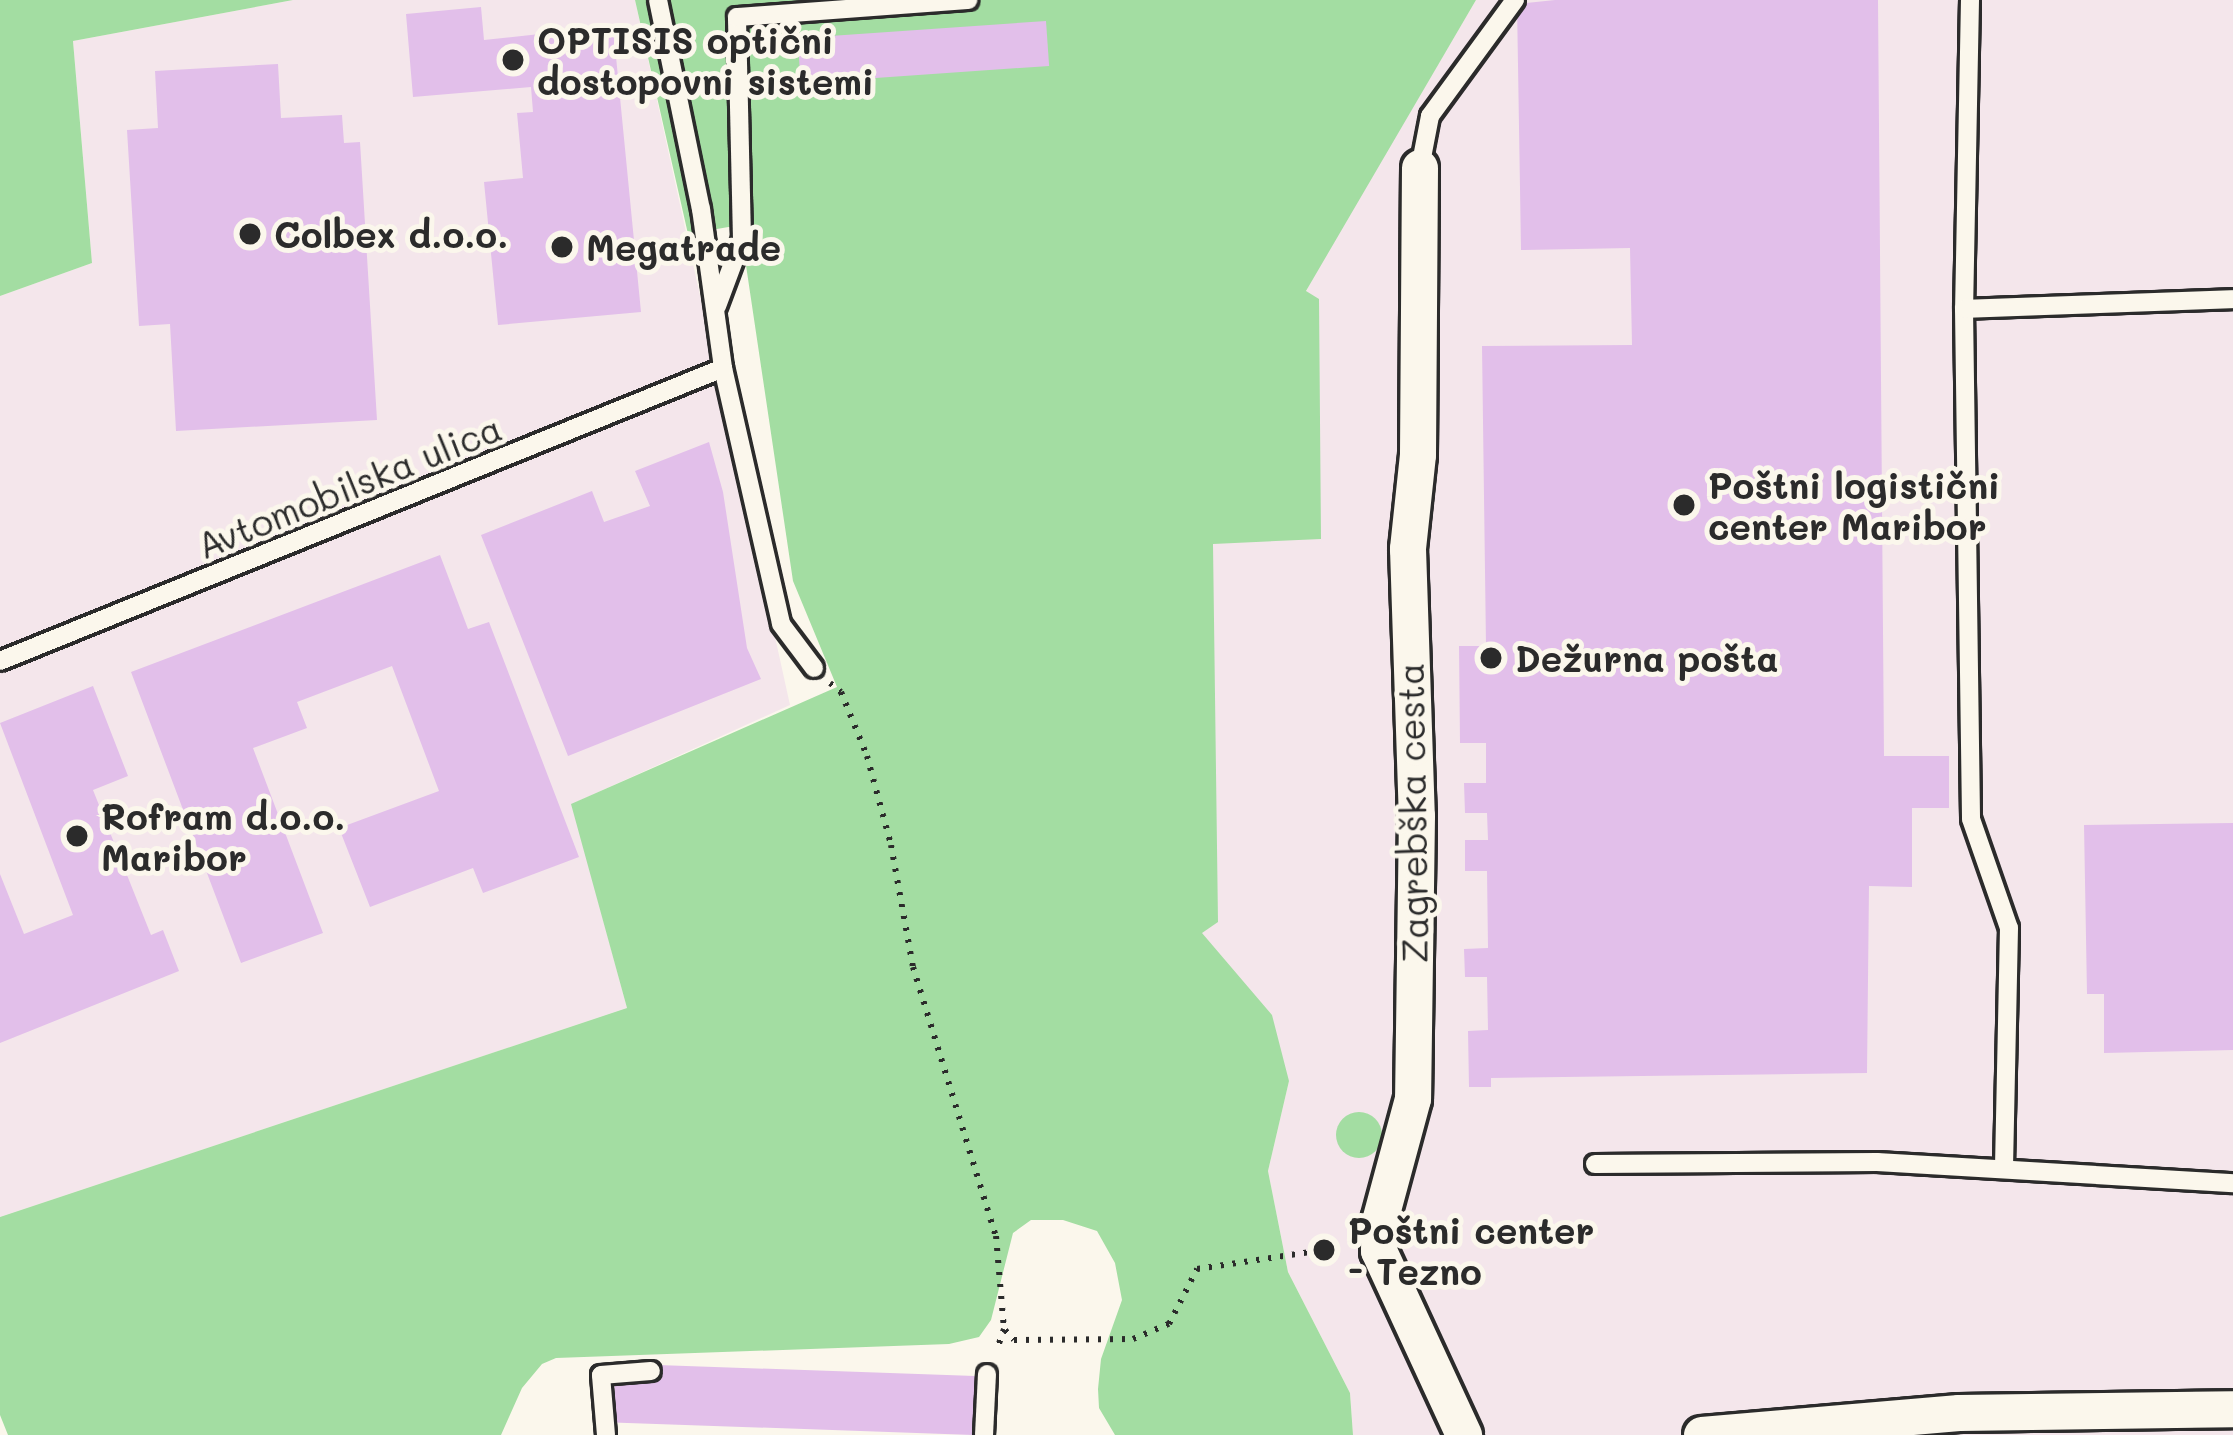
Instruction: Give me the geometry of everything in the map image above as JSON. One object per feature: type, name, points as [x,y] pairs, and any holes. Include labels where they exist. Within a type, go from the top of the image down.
[{"type":"street","name":"Zagrebška cesta","points":[[1420,168],[1418,455],[1408,549],[1417,816],[1413,1099],[1380,1221],[1379,1251],[1464,1435]]},
{"type":"street","points":[[1702,1435],[2233,1409]]},
{"type":"lane","points":[[658,0],[723,368],[781,624],[814,668]]},
{"type":"lane","points":[[715,310],[742,239],[737,17],[968,0]]},
{"type":"lane","points":[[1420,168],[1430,116],[1515,0]]},
{"type":"lane","points":[[1970,0],[1964,309],[1971,819],[2009,928],[2004,1169]]},
{"type":"lane","points":[[1964,309],[2233,299]]},
{"type":"lane","name":"Avtomobilska ulica","points":[[0,661],[723,368]]},
{"type":"lane","points":[[1595,1164],[1877,1162],[2233,1183]]},
{"type":"lane","points":[[605,1435],[602,1376],[651,1371]]},
{"type":"lane","points":[[984,1435],[987,1375]]},
{"type":"path","points":[[814,668],[841,692],[867,756],[891,845],[914,968],[996,1236],[1004,1329],[987,1375]]},
{"type":"path","points":[[1004,1329],[1015,1340],[1133,1339],[1168,1324],[1197,1269],[1324,1250]]},
{"type":"shaded area","points":[[293,0],[635,0],[790,705],[572,804],[627,1008],[0,1217],[0,296],[92,263],[73,41]]},
{"type":"shaded area","points":[[1476,0],[2233,0],[2233,1435],[1353,1435],[1350,1393],[1288,1272],[1268,1171],[1289,1081],[1014,715],[1191,551],[1314,274]]},
{"type":"green space","points":[[0,0],[293,0],[73,41],[92,263],[0,296]]},
{"type":"green space","points":[[635,0],[1476,0],[1306,291],[1319,299],[1321,539],[1213,544],[1218,922],[1202,933],[1272,1015],[1289,1081],[1268,1171],[1288,1272],[1350,1393],[1353,1435],[1115,1435],[1099,1408],[1098,1389],[1101,1359],[1122,1300],[1115,1263],[1097,1231],[1063,1220],[1031,1220],[1013,1233],[991,1320],[979,1337],[949,1344],[556,1358],[542,1364],[522,1388],[501,1435],[8,1435],[0,1415],[0,1217],[627,1008],[571,804],[837,687],[793,581],[740,225],[688,234]]},
{"type":"green space","points":[[1359,1112],[1375,1119],[1382,1135],[1375,1151],[1359,1158],[1343,1151],[1336,1135],[1343,1119]]},
{"type":"building","name":"Poštni logistični center Maribor","points":[[1878,0],[1884,756],[1949,756],[1949,808],[1912,808],[1912,887],[1869,886],[1867,1073],[1491,1078],[1491,1087],[1469,1087],[1468,1031],[1488,1030],[1487,977],[1465,977],[1464,949],[1488,948],[1487,871],[1465,871],[1465,840],[1488,840],[1487,813],[1465,813],[1464,783],[1486,783],[1486,743],[1460,743],[1459,646],[1486,646],[1482,346],[1632,345],[1630,248],[1521,250],[1517,4]]},
{"type":"building","name":"Megatrade","points":[[481,7],[484,40],[613,26],[641,312],[498,325],[484,182],[523,178],[517,113],[533,112],[531,87],[413,97],[406,14]]},
{"type":"building","points":[[1046,21],[1049,66],[801,83],[798,38]]},
{"type":"building","name":"Colbex d.o.o.","points":[[278,64],[281,118],[342,115],[344,143],[360,142],[377,420],[176,431],[170,324],[139,326],[127,130],[158,128],[155,71]]},
{"type":"building","points":[[709,442],[723,492],[747,648],[761,679],[568,756],[481,535],[592,491],[604,522],[650,506],[635,471]]},
{"type":"building","points":[[440,555],[468,629],[489,622],[579,857],[483,893],[473,868],[370,907],[339,828],[439,791],[392,666],[297,702],[307,728],[253,748],[323,933],[241,963],[131,672]]},
{"type":"building","name":"Rofram d.o.o. Maribor","points":[[93,686],[128,776],[93,790],[151,935],[163,930],[179,971],[0,1043],[0,874],[24,934],[73,915],[0,723]]},
{"type":"building","points":[[2233,823],[2233,1050],[2104,1053],[2104,994],[2087,994],[2084,825]]},
{"type":"building","points":[[615,1363],[975,1376],[973,1435],[613,1422]]},
{"type":"place","name":"OPTISIS optični dostopovni sistemi","points":[[513,60]]},
{"type":"place","name":"Colbex d.o.o.","points":[[250,234]]},
{"type":"place","name":"Megatrade","points":[[562,247]]},
{"type":"place","name":"Poštni logistični center Maribor","points":[[1684,505]]},
{"type":"place","name":"Dežurna pošta","points":[[1491,658]]},
{"type":"place","name":"Rofram d.o.o. Maribor","points":[[77,836]]},
{"type":"place","name":"Poštni center - Tezno","points":[[1324,1250]]}]
